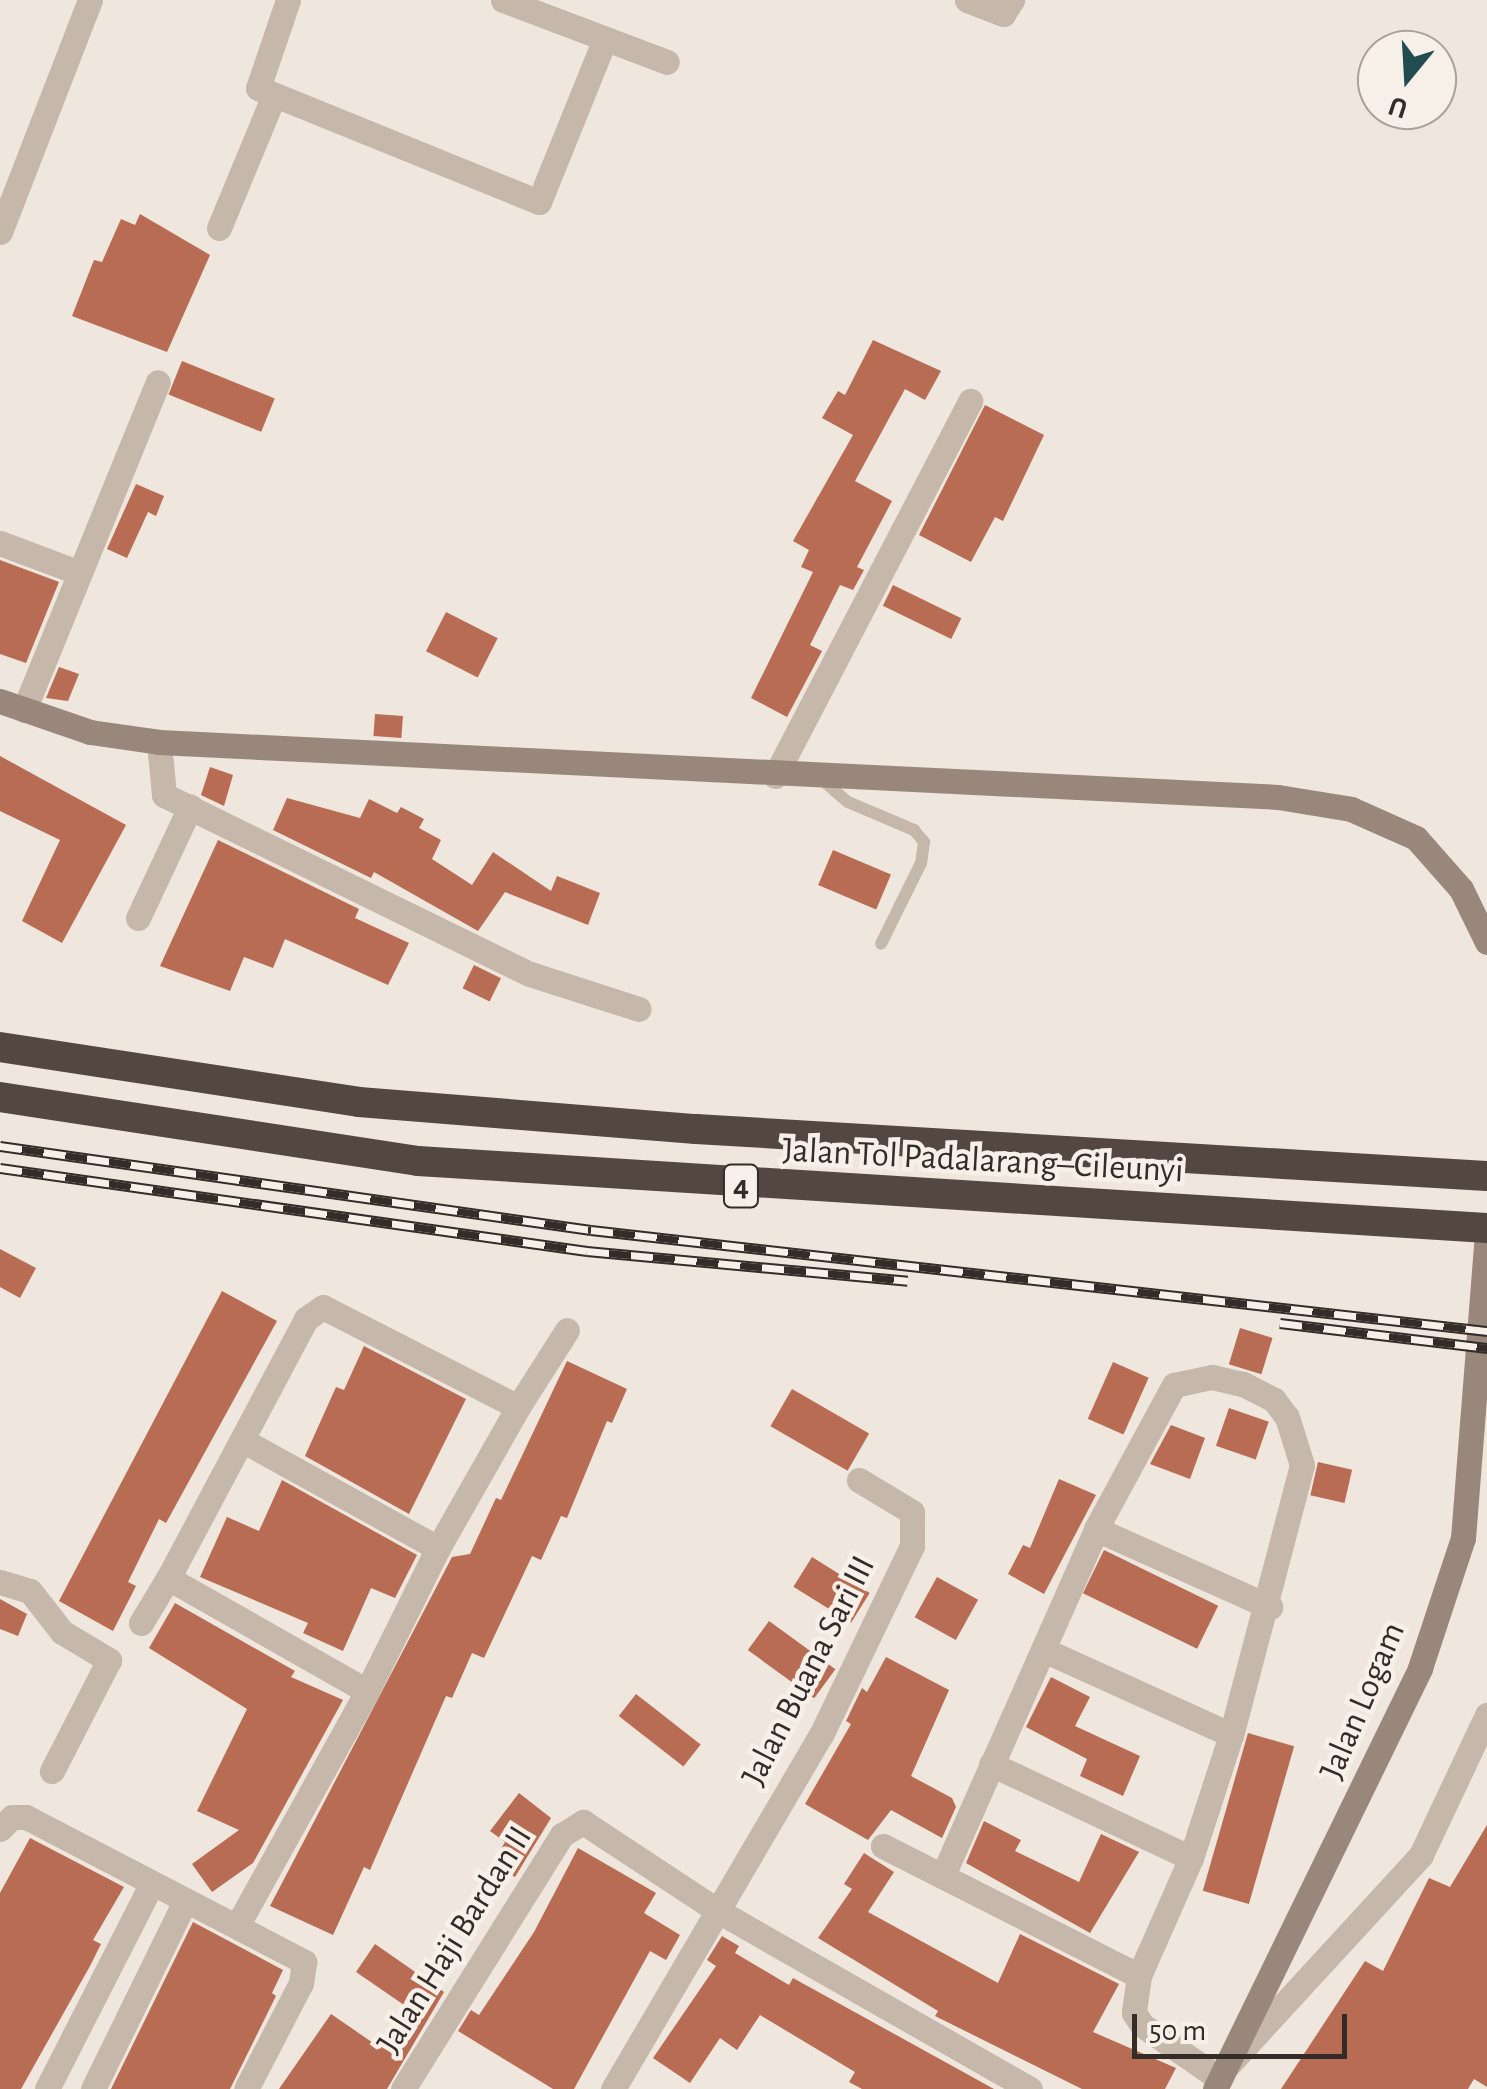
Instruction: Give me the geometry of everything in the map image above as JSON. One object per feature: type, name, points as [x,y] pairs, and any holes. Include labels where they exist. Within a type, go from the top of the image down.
[{"type":"highway","name":"Jalan Tol Padalarang–Cileunyi","points":[[0,1047],[360,1102],[696,1129],[1487,1176]]},
{"type":"highway","name":"Jalan Tol Padalarang–Cileunyi","points":[[0,1097],[418,1160],[698,1183],[1487,1232]]},
{"type":"street","points":[[0,232],[90,0]]},
{"type":"street","points":[[288,0],[257,86],[539,202],[605,38]]},
{"type":"street","points":[[503,0],[667,62]]},
{"type":"street","points":[[968,0],[1006,14],[1012,0]]},
{"type":"street","points":[[219,228],[274,94]]},
{"type":"street","points":[[158,382],[80,572],[12,705],[90,732],[158,742],[775,776],[1183,791],[1351,810],[1416,838],[1460,889],[1487,942]]},
{"type":"street","points":[[775,776],[970,401]]},
{"type":"street","points":[[0,543],[80,572]]},
{"type":"street","points":[[158,742],[160,788],[190,807],[530,974],[639,1009]]},
{"type":"street","points":[[138,918],[190,807]]},
{"type":"street","name":"Jalan Logam","points":[[1220,2078],[1420,1668],[1463,1538],[1487,1232]]},
{"type":"street","points":[[141,1623],[306,1319],[323,1306],[518,1407]]},
{"type":"street","points":[[237,1926],[366,1691],[438,1548],[567,1330]]},
{"type":"street","points":[[944,1875],[1096,1529],[1174,1385],[1212,1377],[1243,1384],[1274,1400],[1288,1417],[1302,1465],[1270,1607],[1231,1735],[1191,1858],[1139,1976],[1134,2012],[1142,2025],[1220,2078],[1421,1855],[1487,1716]]},
{"type":"street","points":[[242,1440],[438,1548]]},
{"type":"street","name":"Jalan Buana Sari III","points":[[718,1911],[821,1736],[912,1546],[912,1512],[859,1480]]},
{"type":"street","points":[[1096,1529],[1270,1607]]},
{"type":"street","points":[[168,1578],[366,1691]]},
{"type":"street","points":[[0,1582],[30,1592],[62,1632],[109,1660],[52,1771]]},
{"type":"street","points":[[1044,1650],[1231,1735]]},
{"type":"street","points":[[992,1764],[1191,1858]]},
{"type":"street","points":[[0,1829],[12,1818],[26,1817],[151,1885],[293,1953],[305,1970],[246,2089]]},
{"type":"street","name":"Jalan Haji Bardan II","points":[[403,2089],[570,1826],[583,1822],[718,1911]]},
{"type":"street","points":[[883,1846],[1139,1976]]},
{"type":"street","points":[[48,2089],[151,1885]]},
{"type":"street","points":[[93,2089],[185,1901]]},
{"type":"street","points":[[613,2089],[718,1911],[1030,2089]]},
{"type":"lane","points":[[820,778],[848,802],[914,830],[924,842],[921,862],[881,944]]},
{"type":"building","points":[[140,214],[210,255],[167,352],[72,316],[94,260],[102,262],[121,219],[135,225]]},
{"type":"building","points":[[873,340],[941,371],[925,400],[905,389],[855,481],[892,501],[857,567],[864,570],[853,590],[840,585],[810,645],[822,651],[787,717],[751,698],[813,572],[801,567],[809,550],[793,541],[853,435],[822,418],[838,391],[845,395]]},
{"type":"building","points":[[182,361],[275,398],[261,432],[169,394]]},
{"type":"building","points":[[985,405],[1044,435],[1003,521],[995,517],[971,562],[919,535]]},
{"type":"building","points":[[136,484],[164,496],[156,516],[148,512],[127,558],[107,549]]},
{"type":"building","points":[[0,560],[59,582],[26,663],[0,654]]},
{"type":"building","points":[[893,585],[961,618],[951,639],[883,606]]},
{"type":"building","points":[[446,612],[498,638],[478,678],[426,651]]},
{"type":"building","points":[[59,667],[79,674],[68,701],[46,698]]},
{"type":"building","points":[[375,714],[403,716],[401,738],[373,736]]},
{"type":"building","points":[[0,756],[126,825],[62,943],[22,921],[60,840],[0,811]]},
{"type":"building","points":[[210,767],[233,775],[224,806],[201,795]]},
{"type":"building","points":[[287,798],[360,818],[369,799],[397,813],[401,807],[424,819],[419,828],[441,840],[432,859],[472,885],[493,852],[551,891],[557,876],[600,893],[588,925],[505,892],[478,931],[374,872],[371,878],[273,830]]},
{"type":"building","points":[[218,840],[359,909],[355,918],[409,943],[388,985],[285,939],[273,968],[244,957],[230,991],[160,966]]},
{"type":"building","points":[[833,850],[891,875],[876,910],[818,885]]},
{"type":"building","points":[[474,965],[501,978],[490,1002],[463,988]]},
{"type":"building","points":[[0,1249],[36,1268],[20,1298],[0,1287]]},
{"type":"building","points":[[222,1291],[277,1321],[166,1523],[159,1519],[128,1582],[136,1586],[113,1631],[59,1601]]},
{"type":"building","points":[[1240,1328],[1273,1338],[1261,1374],[1229,1364]]},
{"type":"building","points":[[364,1346],[466,1399],[409,1514],[305,1456],[336,1387],[344,1390]]},
{"type":"building","points":[[567,1361],[627,1389],[612,1423],[607,1421],[567,1518],[561,1516],[541,1560],[532,1556],[484,1658],[472,1653],[452,1698],[446,1696],[370,1870],[364,1867],[333,1935],[270,1906],[452,1557],[470,1554],[496,1498],[501,1500]]},
{"type":"building","points":[[1113,1362],[1149,1378],[1123,1435],[1088,1419]]},
{"type":"building","points":[[792,1389],[869,1434],[848,1471],[770,1426]]},
{"type":"building","points":[[1229,1408],[1269,1422],[1256,1459],[1216,1446]]},
{"type":"building","points":[[1171,1425],[1205,1438],[1190,1479],[1150,1464]]},
{"type":"building","points":[[1318,1462],[1352,1470],[1344,1503],[1310,1495]]},
{"type":"building","points":[[1059,1479],[1096,1495],[1044,1594],[1008,1574],[1023,1545],[1030,1548]]},
{"type":"building","points":[[282,1480],[417,1555],[395,1598],[371,1588],[343,1651],[303,1633],[308,1623],[200,1577],[227,1517],[259,1531]]},
{"type":"building","points":[[1104,1550],[1218,1606],[1197,1649],[1083,1593]]},
{"type":"building","points":[[812,1557],[870,1593],[851,1623],[793,1587]]},
{"type":"building","points":[[937,1577],[978,1600],[956,1640],[915,1617]]},
{"type":"building","points":[[0,1599],[27,1614],[18,1636],[0,1629]]},
{"type":"building","points":[[175,1603],[295,1671],[291,1677],[343,1700],[253,1863],[212,1892],[192,1864],[239,1830],[197,1811],[247,1709],[149,1648]]},
{"type":"building","points":[[769,1621],[835,1669],[814,1698],[748,1650]]},
{"type":"building","points":[[886,1657],[949,1690],[911,1776],[952,1798],[956,1807],[942,1838],[891,1810],[868,1840],[805,1804],[851,1724],[846,1721],[862,1688],[867,1692]]},
{"type":"building","points":[[1051,1677],[1090,1697],[1075,1726],[1140,1756],[1123,1796],[1080,1776],[1087,1759],[1026,1727]]},
{"type":"building","points":[[636,1694],[701,1744],[683,1767],[619,1716]]},
{"type":"building","points":[[1248,1733],[1294,1746],[1249,1904],[1203,1891]]},
{"type":"building","points":[[519,1793],[551,1818],[515,1877],[492,1864],[505,1842],[490,1831]]},
{"type":"building","points":[[984,1821],[1021,1840],[1015,1851],[1079,1882],[1101,1834],[1139,1852],[1090,1933],[966,1863]]},
{"type":"building","points":[[1487,1825],[1487,2087],[1474,2079],[1468,2089],[1281,2089],[1365,1961],[1383,1971],[1429,1878],[1450,1887]]},
{"type":"building","points":[[30,1838],[124,1887],[93,1940],[101,1944],[90,1966],[21,2089],[0,2089],[0,1893]]},
{"type":"building","points":[[578,1848],[656,1893],[644,1913],[680,1935],[666,1960],[650,1951],[574,2089],[553,2089],[458,2031],[471,2010],[479,2015],[534,1932]]},
{"type":"building","points":[[864,1853],[894,1872],[868,1912],[998,1983],[1020,1934],[1119,1984],[1093,2032],[1176,2068],[1165,2089],[1082,2089],[935,2016],[938,2011],[818,1938],[852,1889],[844,1884]]},
{"type":"building","points":[[193,1922],[283,1970],[272,1993],[276,1996],[230,2089],[111,2089]]},
{"type":"building","points":[[722,1936],[739,1946],[735,1953],[789,1985],[793,1978],[994,2089],[862,2089],[849,2082],[855,2072],[760,2015],[737,2050],[720,2038],[690,2083],[653,2058],[716,1966],[707,1960]]},
{"type":"building","points":[[375,1944],[444,1992],[387,2089],[279,2089],[331,2014],[379,2047],[407,2007],[356,1972]]},
{"type":"railway","points":[[0,1146],[591,1230],[1487,1331]]},
{"type":"railway","points":[[0,1168],[587,1251],[908,1281]]},
{"type":"railway","points":[[1280,1323],[1487,1348]]}]
